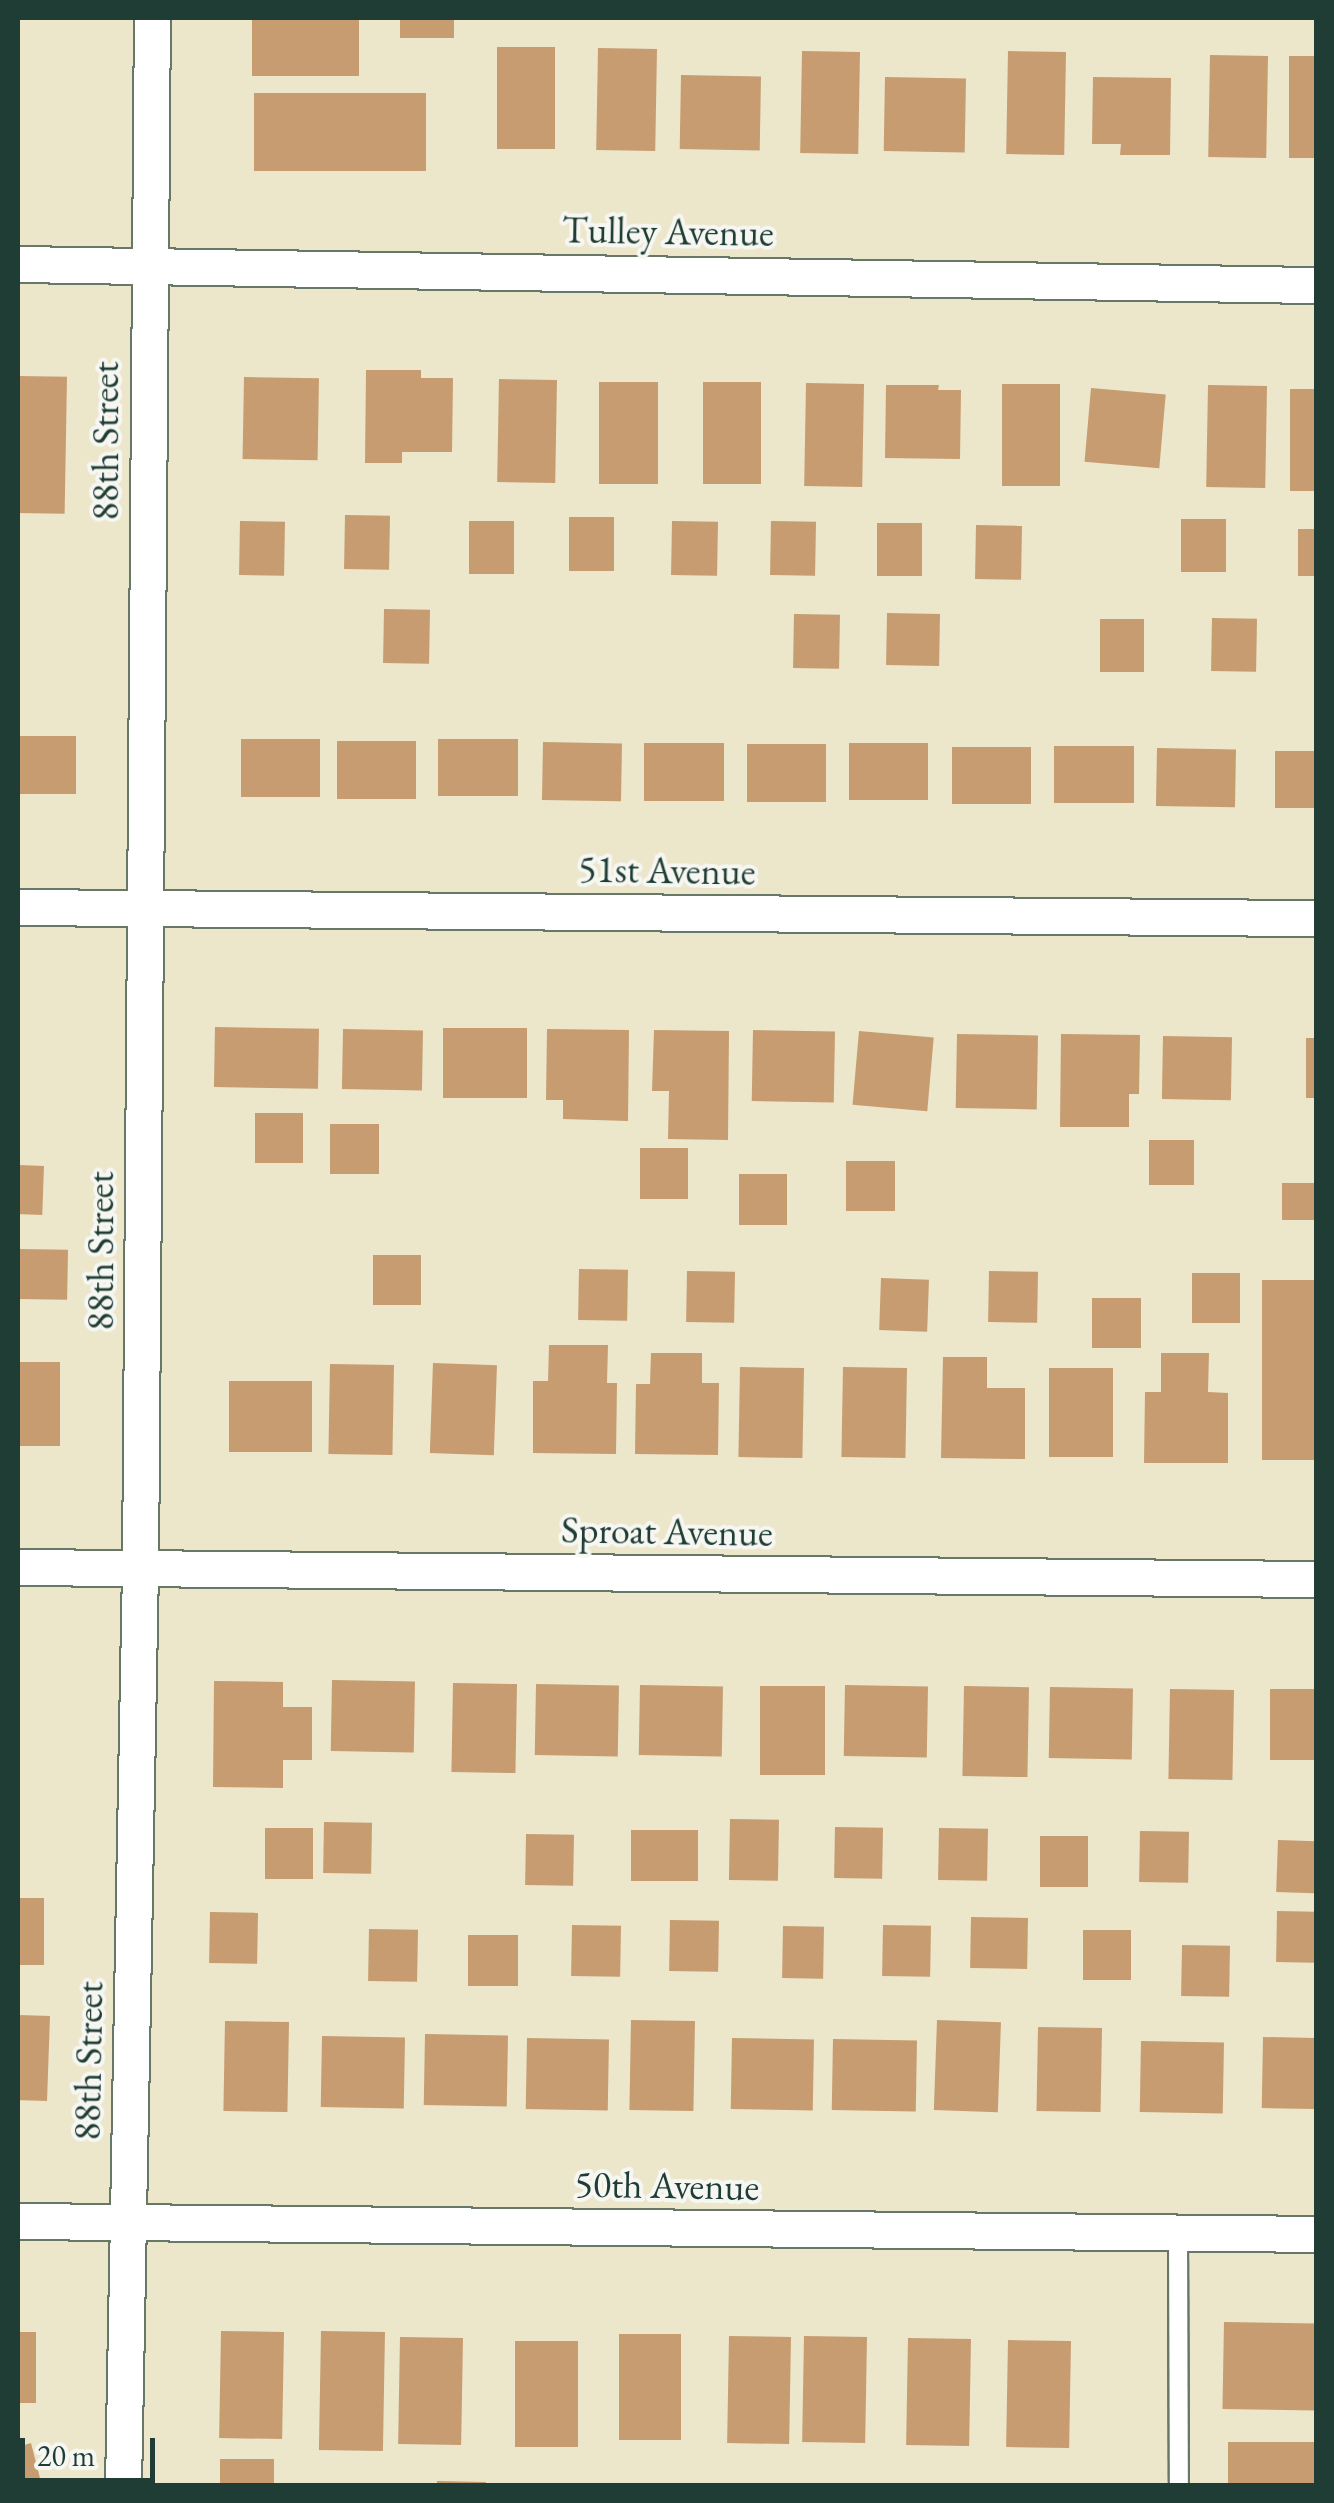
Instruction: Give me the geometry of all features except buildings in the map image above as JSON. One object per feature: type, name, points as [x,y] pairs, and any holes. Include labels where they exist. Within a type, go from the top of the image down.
[{"type":"street","name":"88th Street","points":[[123,2486],[140,1568],[152,18]]},
{"type":"street","name":"Tulley Avenue","points":[[18,264],[1316,285]]},
{"type":"street","name":"51st Avenue","points":[[18,907],[1316,918]]},
{"type":"street","name":"Sproat Avenue","points":[[18,1567],[1316,1580]]},
{"type":"street","name":"50th Avenue","points":[[18,2221],[1316,2234]]},
{"type":"lane","points":[[1178,2233],[1178,2486]]}]
